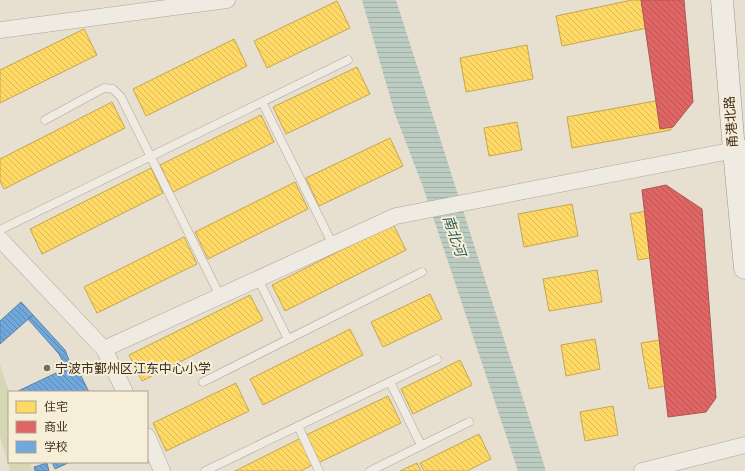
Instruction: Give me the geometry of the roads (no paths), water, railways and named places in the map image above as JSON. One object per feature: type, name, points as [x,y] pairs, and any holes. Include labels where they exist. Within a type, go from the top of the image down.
[{"type":"main road","name":"甬港北路","points":[[722,0],[739,150],[745,268]]},
{"type":"street","points":[[0,30],[227,0]]},
{"type":"street","points":[[104,349],[396,216],[739,150]]},
{"type":"street","points":[[0,239],[104,349],[125,391]]},
{"type":"street","points":[[148,438],[162,471]]},
{"type":"street","points":[[642,471],[745,445]]},
{"type":"lane","points":[[0,230],[348,60]]},
{"type":"lane","points":[[45,120],[104,88],[113,89],[121,97],[220,296]]},
{"type":"lane","points":[[262,102],[333,245]]},
{"type":"lane","points":[[203,382],[422,272]]},
{"type":"lane","points":[[258,279],[288,339]]},
{"type":"lane","points":[[205,471],[437,359]]},
{"type":"lane","points":[[390,382],[421,445]]},
{"type":"lane","points":[[370,471],[469,422]]},
{"type":"lane","points":[[298,426],[319,471]]},
{"type":"water","name":"南北河","points":[[362,0],[396,0],[546,471],[518,471],[423,187],[395,114]]},
{"type":"place","name":"宁波市鄞州区江东中心小学","points":[[47,368]]}]
